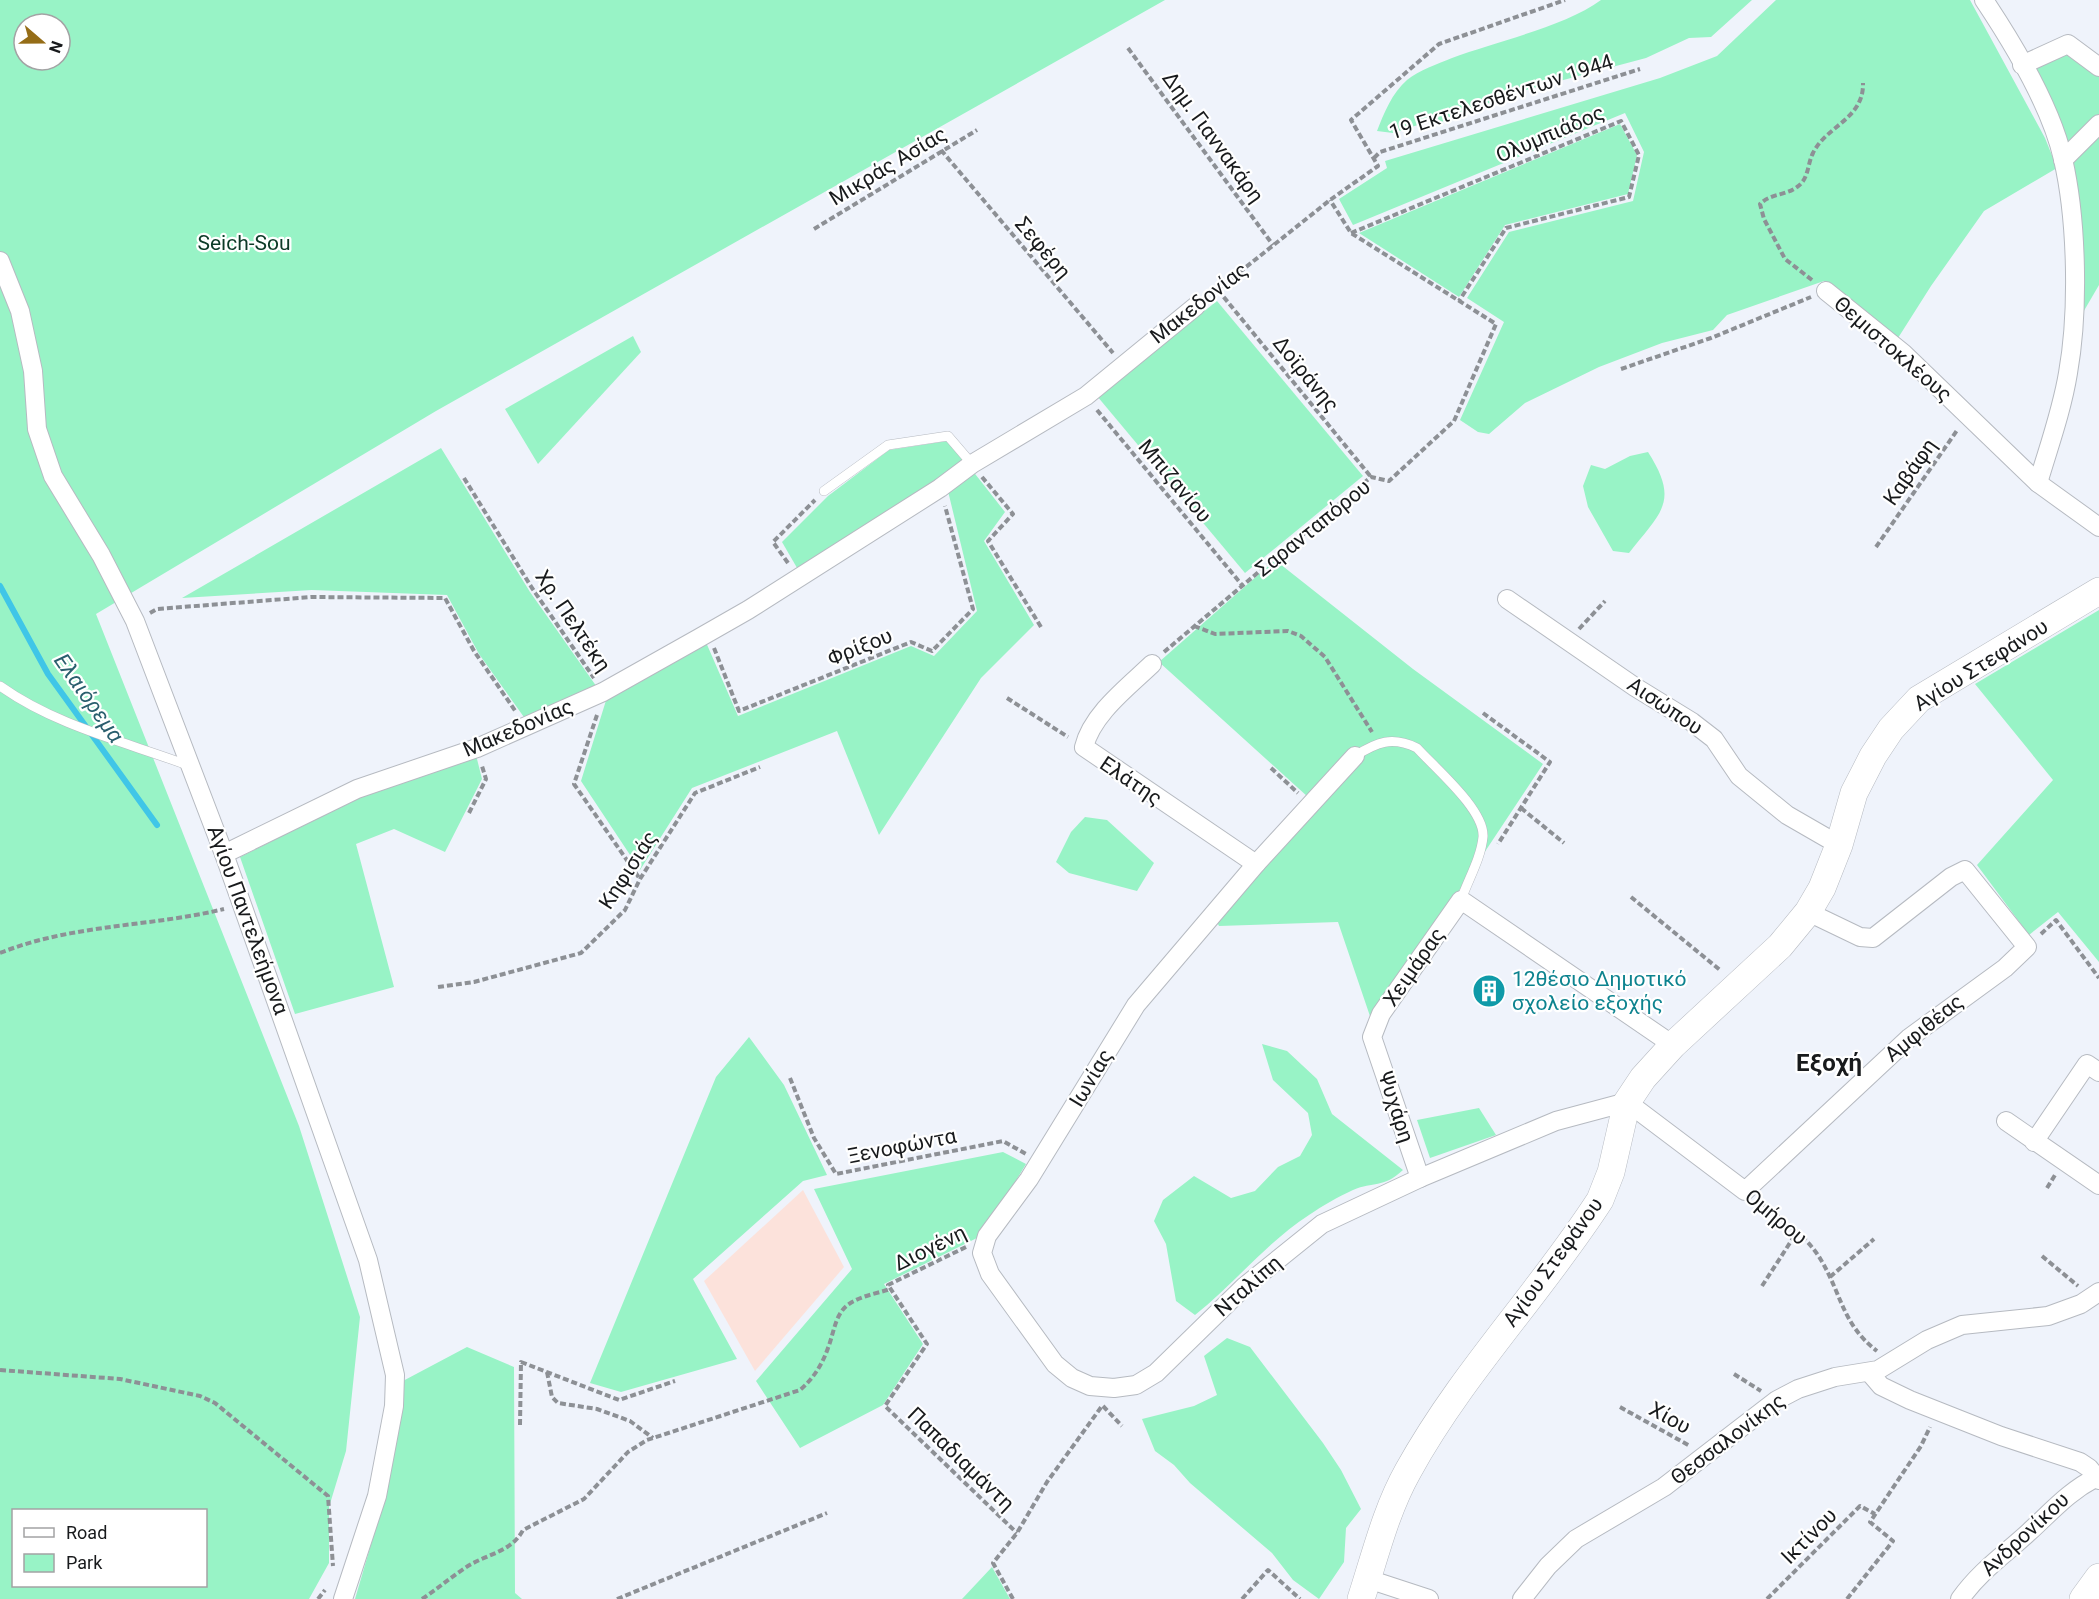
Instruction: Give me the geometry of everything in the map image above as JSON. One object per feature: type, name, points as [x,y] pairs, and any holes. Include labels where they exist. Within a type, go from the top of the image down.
[{"type":"street","points":[[1984,0],[2009,38],[2046,113],[2063,160],[2073,230],[2073,325],[2068,372],[2058,419],[2038,483]]},
{"type":"street","points":[[2022,65],[2068,44],[2099,67]]},
{"type":"street","points":[[2063,160],[2099,124]]},
{"type":"street","name":"Αγίου Παντελεήμονα","points":[[0,261],[20,311],[33,371],[37,429],[53,476],[101,555],[135,621],[242,904],[368,1260],[395,1375],[393,1420],[377,1496],[343,1599]]},
{"type":"street","name":"Θεμιστοκλέους","points":[[1826,291],[1903,353],[2038,483],[2099,527]]},
{"type":"street","name":"Μακεδονίας","points":[[224,855],[357,789],[477,748],[524,725],[603,692],[709,633],[800,578],[940,488],[972,464],[1086,396],[1196,306]]},
{"type":"street","name":"Αγίου Στεφάνου","points":[[1365,1589],[1383,1529],[1406,1473],[1443,1412],[1600,1200],[1611,1172],[1627,1102],[1643,1078],[1673,1045],[1780,946],[1808,912],[1822,888],[1839,845],[1854,793],[1873,756],[1891,729],[1920,699],[2099,591]]},
{"type":"street","name":"Αισώπου","points":[[1507,599],[1635,687],[1692,722],[1714,739],[1739,776],[1787,815],[1839,845]]},
{"type":"street","points":[[1084,747],[1088,732],[1111,704],[1152,664]]},
{"type":"street","name":"Ελάτης","points":[[1084,747],[1256,864]]},
{"type":"street","name":"Ιωνίας","points":[[987,1236],[1039,1162],[1136,1005],[1256,864],[1312,806],[1355,756]]},
{"type":"street","points":[[1808,912],[1860,937],[1873,938],[1951,877],[1965,870],[2027,947]]},
{"type":"street","points":[[1461,900],[1673,1045]]},
{"type":"street","name":"Χειμάρας","points":[[1372,1037],[1381,1014],[1461,900]]},
{"type":"street","name":"Αμφιθέας","points":[[1745,1191],[1901,1045],[1965,994],[2005,968],[2027,947]]},
{"type":"street","name":"Ψυχάρη","points":[[1372,1037],[1420,1178]]},
{"type":"street","points":[[2034,1142],[2093,1068]]},
{"type":"street","name":"Ομήρου","points":[[1627,1102],[1745,1191]]},
{"type":"street","name":"Νταλίπη","points":[[1114,1388],[1136,1384],[1156,1373],[1245,1286],[1322,1224],[1420,1178],[1556,1121],[1627,1102]]},
{"type":"street","points":[[2006,1121],[2099,1185]]},
{"type":"street","points":[[987,1236],[982,1253],[990,1274],[1055,1364],[1072,1378],[1090,1386],[1114,1388]]},
{"type":"street","name":"Θεσσαλονίκης","points":[[1522,1599],[1548,1566],[1576,1539],[1664,1487],[1777,1400],[1798,1389],[1835,1377],[1869,1372],[1927,1340],[1962,1325],[2048,1316],[2097,1294]]},
{"type":"street","points":[[1869,1372],[1881,1386],[2001,1436],[2067,1456],[2089,1468],[2098,1479]]},
{"type":"street","name":"Ανδρονίκου","points":[[1960,1599],[2001,1553],[2029,1532],[2074,1488],[2098,1479]]},
{"type":"street","points":[[2083,1599],[2099,1577]]},
{"type":"street","points":[[1365,1589],[1429,1599]]},
{"type":"lane","points":[[824,491],[888,445],[948,436],[972,464]]},
{"type":"lane","points":[[0,686],[26,704],[71,724],[190,766]]},
{"type":"lane","points":[[1355,756],[1378,742],[1395,740],[1417,747],[1477,815],[1483,840],[1461,900]]},
{"type":"path","name":"19 Εκτελεσθέντων 1944","points":[[1351,120],[1439,44],[1565,0]]},
{"type":"path","name":"Δημ. Γιαννακάρη","points":[[1128,48],[1273,245]]},
{"type":"path","name":"19 Εκτελεσθέντων 1944","points":[[1374,158],[1380,152],[1475,120],[1640,69]]},
{"type":"path","points":[[1826,291],[1785,259],[1764,219],[1760,204],[1765,199],[1799,186],[1807,175],[1813,154],[1821,141],[1854,111],[1863,92],[1863,83]]},
{"type":"path","name":"Μακεδονίας","points":[[1196,306],[1330,200],[1378,166],[1351,120]]},
{"type":"path","name":"Ολυμπιάδος","points":[[1351,233],[1621,121],[1639,155],[1629,197],[1506,228],[1459,301]]},
{"type":"path","name":"Μικράς Ασίας","points":[[814,229],[977,130]]},
{"type":"path","name":"Σεφέρη","points":[[941,150],[1123,365]]},
{"type":"path","name":"Σαρανταπόρου","points":[[1152,664],[1371,477],[1389,481],[1454,421],[1497,324],[1351,233],[1330,200]]},
{"type":"path","name":"Δοϊράνης","points":[[1218,290],[1371,477]]},
{"type":"path","name":"Θεμιστοκλέους","points":[[1620,369],[1711,338],[1826,291]]},
{"type":"path","name":"Μπιζανίου","points":[[1086,396],[1242,585]]},
{"type":"path","name":"Καβάφη","points":[[1876,547],[1968,414]]},
{"type":"path","points":[[972,464],[1013,514],[988,541],[1041,627]]},
{"type":"path","name":"Χρ. Πελτέκη","points":[[464,478],[532,588],[603,692],[574,784],[640,879]]},
{"type":"path","name":"Φρίξου","points":[[709,633],[739,711],[911,642],[932,651],[973,609],[940,488]]},
{"type":"path","points":[[800,578],[773,542],[824,491]]},
{"type":"path","points":[[157,609],[311,597],[445,598],[474,651],[524,725]]},
{"type":"path","points":[[1569,640],[1605,601]]},
{"type":"path","points":[[1194,626],[1215,634],[1288,631],[1301,636],[1325,657],[1378,742]]},
{"type":"path","name":"Ελάτης","points":[[1007,698],[1084,747]]},
{"type":"path","points":[[1483,713],[1550,762],[1521,808],[1564,843]]},
{"type":"path","points":[[469,813],[486,779],[477,748]]},
{"type":"path","name":"Κηφισιάς","points":[[438,987],[474,982],[581,953],[624,910],[640,879],[695,793],[760,767]]},
{"type":"path","points":[[1271,768],[1312,806]]},
{"type":"path","points":[[1631,897],[1739,986]]},
{"type":"path","points":[[0,952],[48,938],[99,927],[141,923],[242,904]]},
{"type":"path","points":[[2027,947],[2056,920],[2099,978]]},
{"type":"path","name":"Ξενοφώντα","points":[[790,1078],[814,1138],[836,1174],[1003,1141],[1039,1162]]},
{"type":"path","name":"Ομήρου","points":[[1745,1191],[1797,1232],[1816,1252],[1830,1277],[1849,1322],[1887,1363]]},
{"type":"path","points":[[1762,1286],[1797,1232]]},
{"type":"path","name":"Διογένη","points":[[885,1406],[927,1344],[888,1285],[987,1236]]},
{"type":"path","points":[[1830,1277],[1874,1239]]},
{"type":"path","points":[[2042,1256],[2087,1293],[2097,1294]]},
{"type":"path","points":[[422,1599],[465,1568],[505,1549],[519,1538],[523,1530],[584,1499],[628,1452],[653,1438],[800,1390],[812,1380],[820,1366],[838,1315],[853,1301],[890,1289]]},
{"type":"path","points":[[520,1425],[521,1362],[619,1400],[675,1382]]},
{"type":"path","points":[[0,1370],[120,1379],[177,1389],[215,1403],[327,1496],[329,1538],[335,1577]]},
{"type":"path","points":[[547,1372],[552,1397],[558,1403],[597,1409],[630,1421],[653,1438]]},
{"type":"path","points":[[1734,1374],[1777,1400]]},
{"type":"path","points":[[1013,1599],[993,1563],[1017,1533],[1047,1482],[1114,1388]]},
{"type":"path","points":[[1102,1405],[1122,1426]]},
{"type":"path","name":"Παπαδιαμάντη","points":[[885,1406],[1017,1533]]},
{"type":"path","name":"Χίου","points":[[1620,1407],[1706,1455]]},
{"type":"path","points":[[1847,1599],[1893,1541],[1870,1522],[1921,1446],[1938,1410]]},
{"type":"path","name":"Ικτίνου","points":[[1767,1599],[1860,1506],[1875,1514]]},
{"type":"path","points":[[617,1599],[827,1513]]},
{"type":"path","points":[[1242,1599],[1268,1570],[1300,1599]]},
{"type":"shaded area","points":[[803,1190],[844,1267],[755,1371],[704,1281]]},
{"type":"green space","name":"Seich-Sou","points":[[0,0],[1165,0],[436,411],[96,614],[299,1126],[360,1317],[346,1451],[329,1507],[329,1563],[309,1599],[0,1599]]},
{"type":"green space","points":[[1601,0],[1752,0],[1711,37],[1689,38],[1646,58],[1503,96],[1477,109],[1441,122],[1424,123],[1393,133],[1377,131],[1397,91],[1417,73],[1452,58],[1549,26],[1586,10]]},
{"type":"green space","points":[[1776,0],[1970,0],[2045,138],[2057,168],[1984,211],[1931,286],[1898,338],[1824,281],[1727,315],[1713,330],[1662,343],[1599,367],[1525,403],[1489,434],[1478,432],[1460,420],[1504,322],[1467,298],[1509,232],[1633,201],[1644,152],[1625,113],[1353,225],[1339,199],[1387,168],[1385,161],[1660,78],[1717,56]]},
{"type":"green space","points":[[2071,52],[2099,73],[2099,121],[2066,153],[2035,66]]},
{"type":"green space","points":[[1620,124],[1637,155],[1628,194],[1505,225],[1459,297],[1359,233]]},
{"type":"green space","points":[[2099,128],[2099,285],[2078,321],[2067,159]]},
{"type":"green space","points":[[1217,301],[1363,476],[1245,573],[1097,396]]},
{"type":"green space","points":[[633,336],[641,352],[538,464],[505,409]]},
{"type":"green space","points":[[947,441],[966,463],[800,573],[782,542],[828,496],[889,450]]},
{"type":"green space","points":[[441,448],[530,592],[599,690],[526,720],[479,654],[447,595],[312,590],[182,598]]},
{"type":"green space","points":[[1648,452],[1663,483],[1663,506],[1658,516],[1629,553],[1613,551],[1588,507],[1583,486],[1591,465],[1605,469],[1630,456]]},
{"type":"green space","points":[[972,470],[1005,512],[984,541],[1034,625],[981,678],[879,835],[837,731],[692,788],[640,870],[581,781],[608,694],[705,640],[738,716],[911,646],[934,656],[977,611],[947,487]]},
{"type":"green space","points":[[1275,560],[1413,669],[1543,764],[1372,1022],[1338,922],[1219,926],[1216,920],[1319,807],[1159,662]]},
{"type":"green space","points":[[2099,610],[2099,962],[2058,912],[2029,935],[1977,865],[2053,780],[1975,684]]},
{"type":"green space","points":[[476,755],[482,779],[445,852],[394,829],[356,844],[394,987],[295,1014],[240,857],[395,780]]},
{"type":"green space","points":[[1085,817],[1107,820],[1154,863],[1137,891],[1069,873],[1056,862],[1071,832]]},
{"type":"green space","points":[[749,1037],[784,1085],[827,1175],[803,1181],[693,1279],[737,1359],[621,1392],[590,1383],[716,1077]]},
{"type":"green space","points":[[1262,1044],[1287,1051],[1317,1079],[1332,1114],[1403,1170],[1389,1180],[1353,1190],[1293,1226],[1195,1315],[1176,1301],[1166,1244],[1154,1221],[1163,1200],[1194,1176],[1231,1198],[1255,1191],[1278,1167],[1300,1156],[1312,1135],[1308,1113],[1273,1080]]},
{"type":"green space","points":[[1479,1108],[1496,1135],[1430,1158],[1417,1120]]},
{"type":"green space","points":[[1003,1152],[1026,1164],[983,1235],[884,1284],[923,1344],[883,1405],[800,1448],[756,1381],[852,1269],[814,1189]]},
{"type":"green space","points":[[1227,1338],[1250,1347],[1323,1443],[1341,1470],[1361,1509],[1346,1528],[1344,1562],[1319,1599],[1293,1580],[1272,1553],[1190,1483],[1174,1465],[1155,1451],[1142,1419],[1194,1406],[1217,1395],[1204,1356]]},
{"type":"green space","points":[[467,1347],[514,1367],[515,1593],[522,1599],[355,1599],[377,1524],[399,1431],[401,1382]]},
{"type":"green space","points":[[992,1567],[1010,1599],[962,1599]]},
{"type":"waterway","name":"Ελαιόρεμα","points":[[0,586],[48,674],[157,825]]},
{"type":"place","name":"12θέσιο Δημοτικό σχολείο εξοχής","points":[[1489,991]]},
{"type":"district","name":"Εξοχή","points":[[1829,1063]]}]
